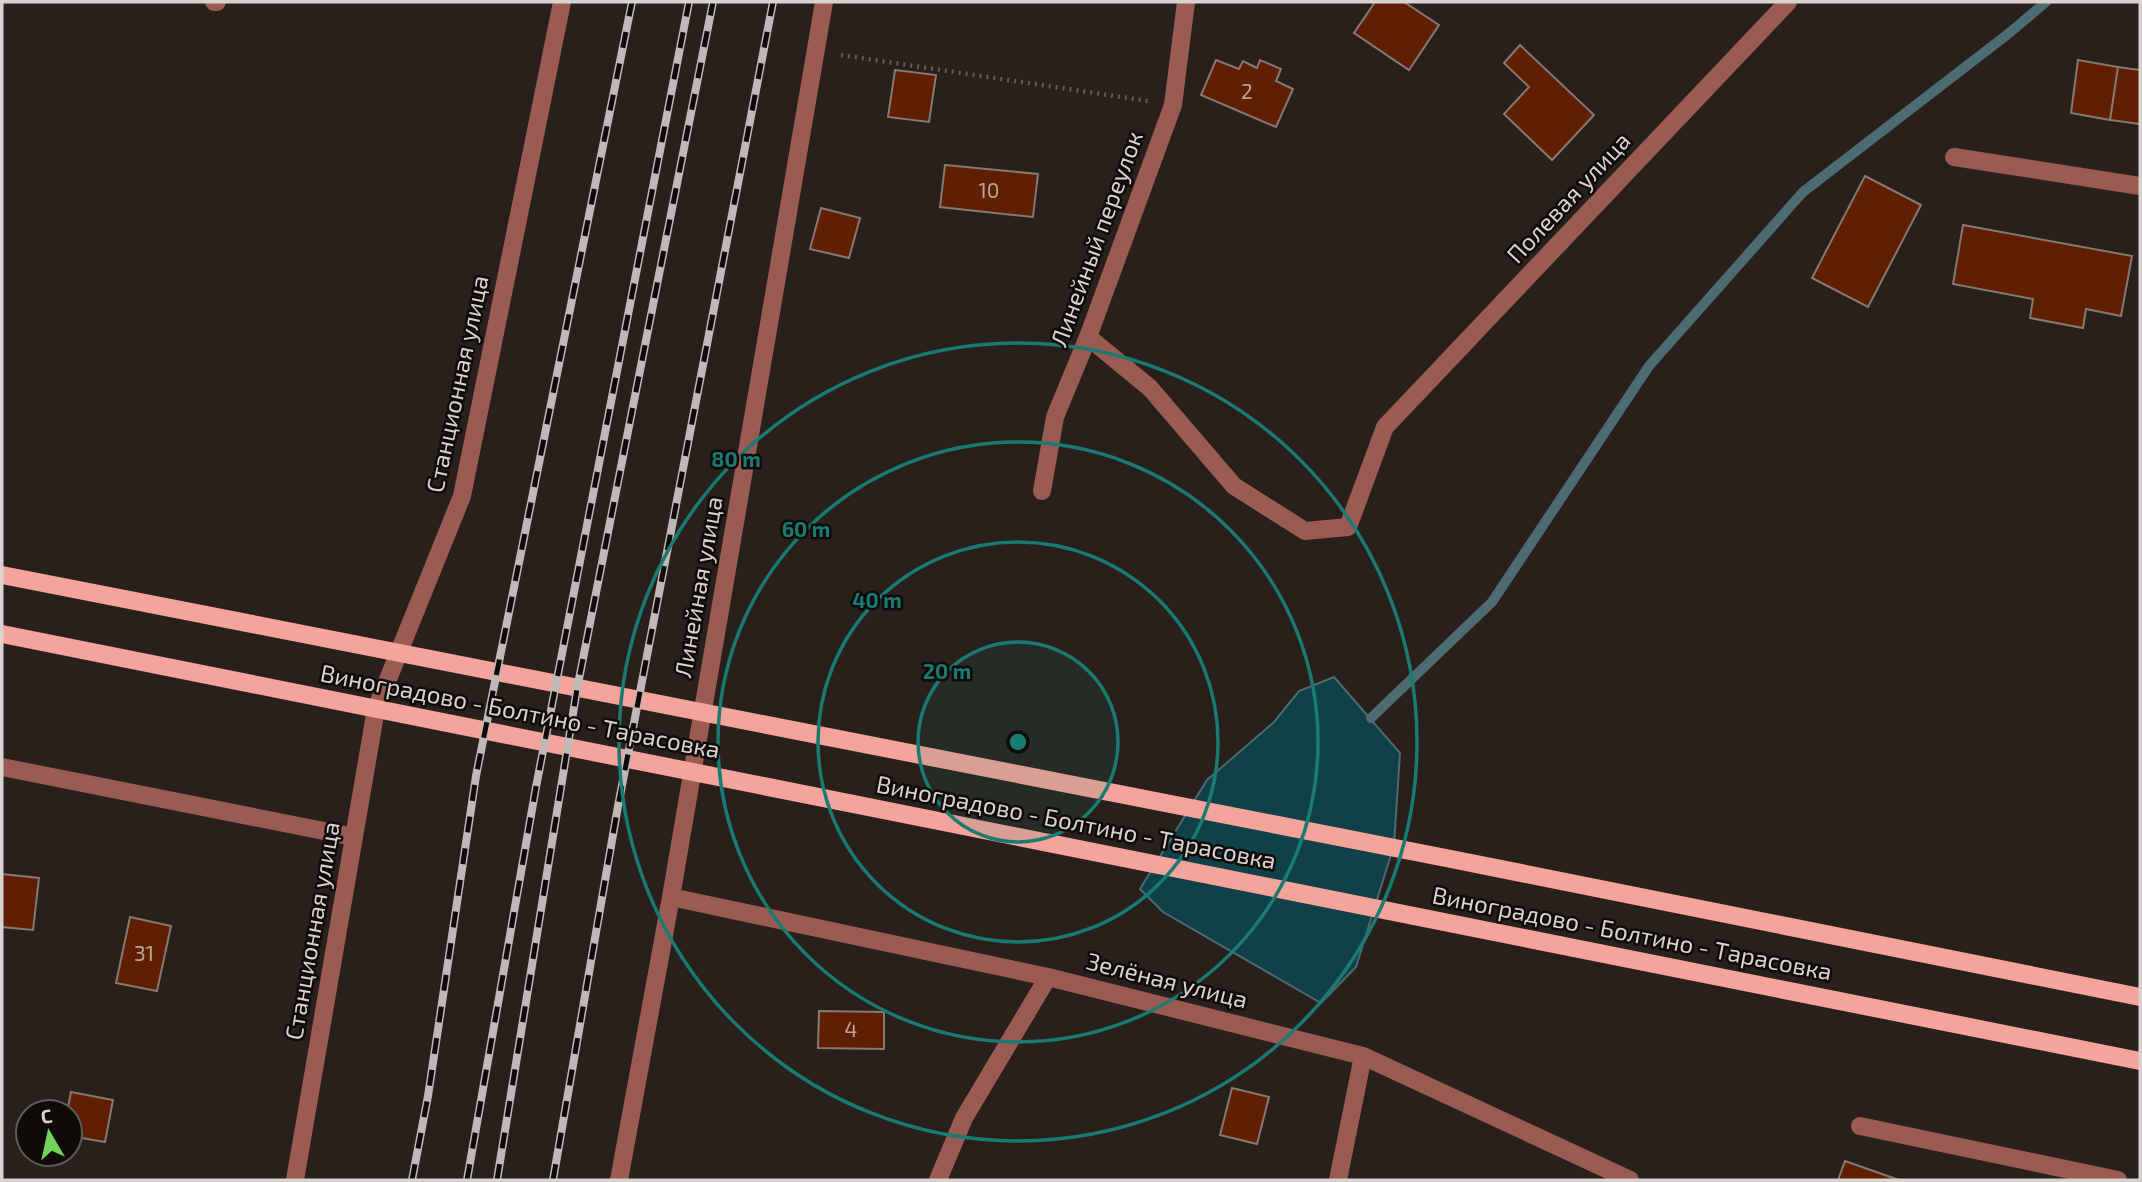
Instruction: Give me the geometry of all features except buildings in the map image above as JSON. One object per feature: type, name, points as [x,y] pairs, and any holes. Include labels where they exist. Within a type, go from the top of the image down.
[{"type":"main road","name":"Виноградово - Болтино - Тарасовка","points":[[2,575],[2140,997]]},
{"type":"main road","name":"Виноградово - Болтино - Тарасовка","points":[[2,634],[2140,1061]]},
{"type":"street","name":"Станционная улица","points":[[295,1180],[376,709],[462,495],[562,2]]},
{"type":"street","name":"Линейная улица","points":[[619,1180],[671,897],[824,2]]},
{"type":"street","name":"Линейный переулок","points":[[1042,491],[1055,417],[1088,337],[1173,105],[1186,2]]},
{"type":"street","name":"Полевая улица","points":[[1088,337],[1150,388],[1234,486],[1305,531],[1348,527],[1385,428],[1788,2]]},
{"type":"street","points":[[1955,157],[2140,186]]},
{"type":"street","points":[[2,767],[354,837]]},
{"type":"street","name":"Зелёная улица","points":[[671,897],[1048,977],[1363,1056],[1629,1180]]},
{"type":"street","points":[[939,1180],[964,1118],[1048,977]]},
{"type":"street","points":[[1338,1180],[1363,1056]]},
{"type":"street","points":[[1860,1126],[2118,1180]]},
{"type":"path","points":[[815,51],[1173,105]]},
{"type":"water","points":[[1334,677],[1400,753],[1394,845],[1356,967],[1321,1003],[1163,912],[1140,889],[1207,780],[1274,722],[1299,691]]},
{"type":"waterway","points":[[1371,718],[1492,602],[1649,366],[1803,192],[2046,2]]},
{"type":"railway","points":[[412,1180],[428,1096],[476,776],[632,2]]},
{"type":"railway","points":[[467,1180],[536,787],[689,2]]},
{"type":"railway","points":[[497,1180],[577,689],[713,2]]},
{"type":"railway","points":[[553,1180],[618,806],[773,2]]}]
